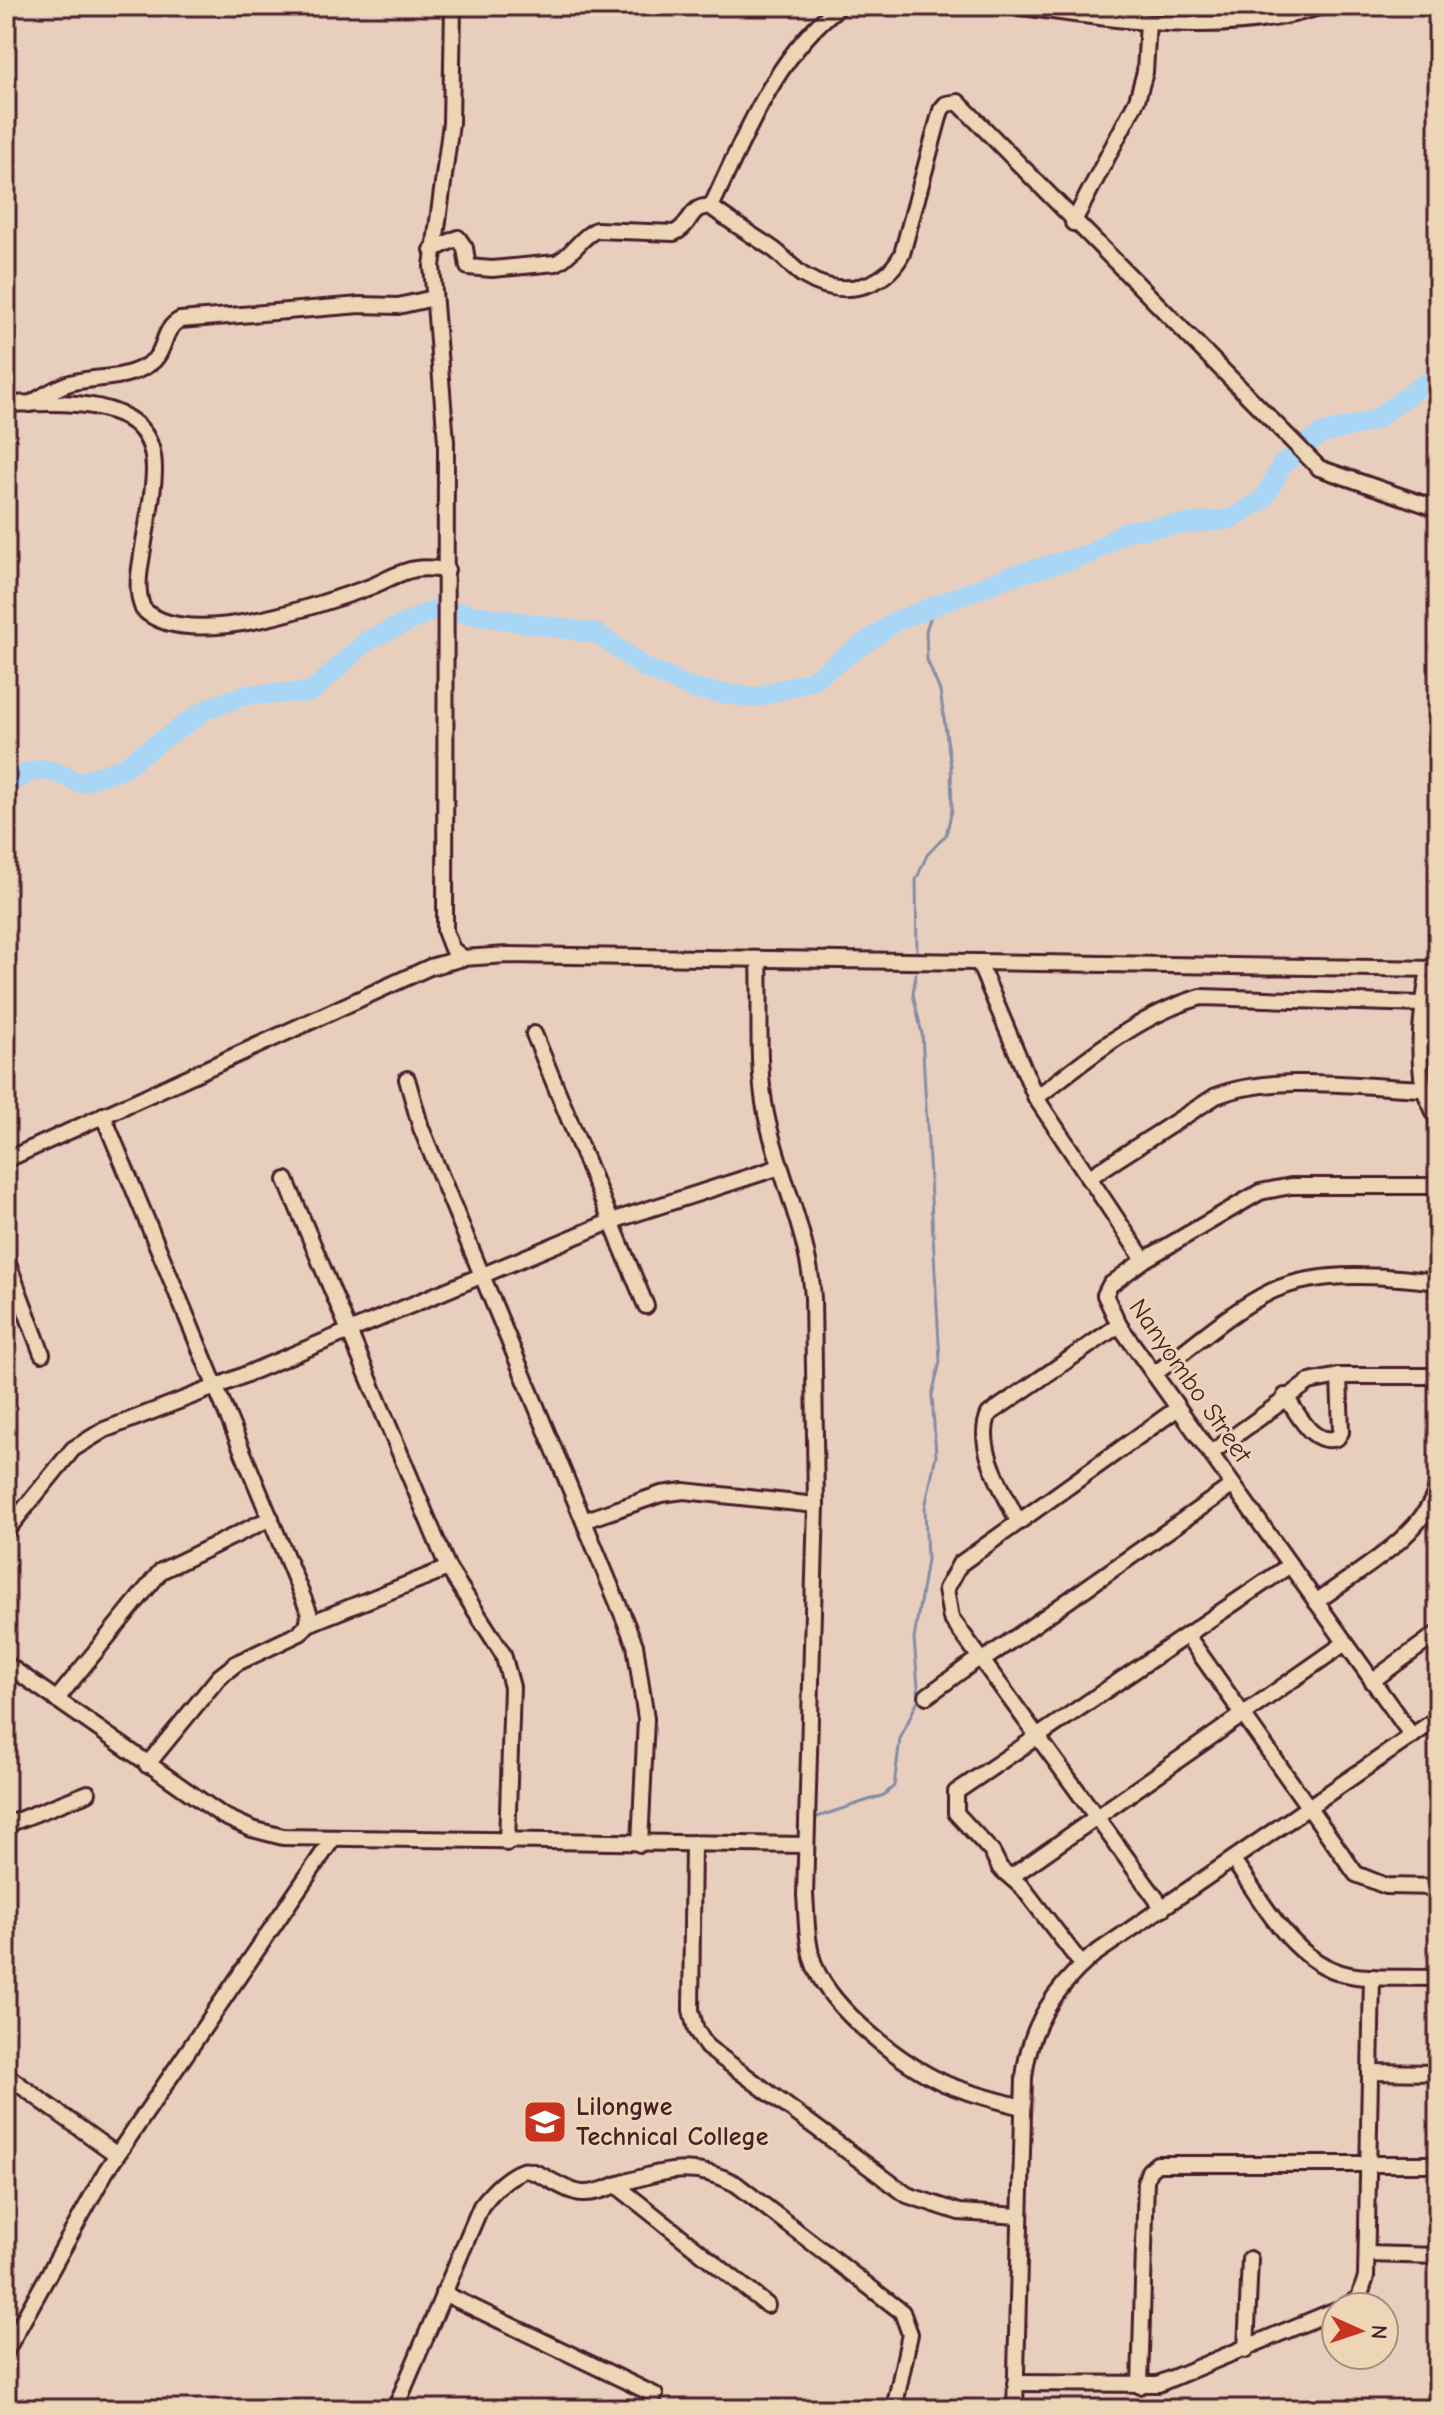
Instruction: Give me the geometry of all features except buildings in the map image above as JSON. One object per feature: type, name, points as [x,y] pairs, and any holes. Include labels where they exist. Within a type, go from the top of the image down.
[{"type":"street","points":[[711,207],[755,113],[807,33],[840,6]]},
{"type":"street","points":[[1015,6],[1148,22],[1221,25],[1255,18],[1298,16],[1322,6]]},
{"type":"street","points":[[454,8],[450,133],[432,250],[446,442],[445,931],[452,949],[463,958]]},
{"type":"street","points":[[1073,223],[1137,100],[1145,72],[1148,22]]},
{"type":"street","points":[[432,250],[458,238],[465,248],[468,267],[492,269],[556,263],[564,260],[585,235],[596,230],[674,233],[682,230],[696,208],[711,207],[786,258],[810,280],[838,286],[865,286],[879,282],[893,272],[902,254],[941,110],[954,102],[961,104],[1073,223],[1319,468],[1332,476],[1438,509]]},
{"type":"street","points":[[30,404],[67,383],[115,378],[151,363],[163,349],[168,329],[180,320],[360,305],[398,306],[434,298]]},
{"type":"street","points":[[6,404],[118,412],[145,430],[154,467],[137,586],[143,609],[165,623],[185,626],[242,623],[371,586],[406,571],[447,570]]},
{"type":"street","points":[[6,1160],[390,984],[463,958],[507,955],[1434,968],[1423,1004],[1421,1065],[1425,1089],[1438,1123]]},
{"type":"street","points":[[759,959],[764,1098],[780,1167],[811,1270],[816,1505],[806,1845],[809,1945],[816,1969],[837,2000],[866,2029],[928,2075],[975,2095],[1022,2107]]},
{"type":"street","name":"Nanyombo Street","points":[[979,963],[1036,1098],[1144,1260],[1106,1290],[1107,1303],[1119,1325],[1412,1736]]},
{"type":"street","points":[[1036,1098],[1145,1021],[1180,1003],[1201,997],[1423,1004]]},
{"type":"street","points":[[534,1034],[646,1306]]},
{"type":"street","points":[[407,1079],[421,1128],[480,1276],[586,1520],[635,1645],[644,1690],[644,1799],[640,1844]]},
{"type":"street","points":[[1088,1178],[1216,1096],[1236,1088],[1269,1084],[1425,1089]]},
{"type":"street","points":[[103,1115],[307,1601],[308,1624]]},
{"type":"street","points":[[6,1531],[73,1449],[104,1430],[218,1386],[612,1221],[780,1167]]},
{"type":"street","points":[[286,1180],[448,1568],[503,1654],[511,1675],[507,1843]]},
{"type":"street","points":[[1144,1260],[1246,1198],[1275,1188],[1438,1186]]},
{"type":"street","points":[[6,1258],[42,1354]]},
{"type":"street","points":[[1154,1374],[1274,1290],[1329,1279],[1399,1278],[1438,1282]]},
{"type":"street","points":[[1018,1522],[988,1451],[984,1432],[989,1414],[1119,1325]]},
{"type":"street","points":[[1211,1453],[1285,1396],[1309,1382],[1339,1376],[1438,1376]]},
{"type":"street","points":[[1285,1396],[1317,1438],[1326,1441],[1337,1438],[1341,1432],[1339,1376]]},
{"type":"street","points":[[1163,1908],[951,1618],[946,1589],[960,1564],[1178,1408]]},
{"type":"street","points":[[1316,1602],[1409,1533],[1431,1506],[1438,1483]]},
{"type":"street","points":[[927,1696],[1233,1485]]},
{"type":"street","points":[[586,1520],[661,1494],[684,1491],[816,1505]]},
{"type":"street","points":[[56,1700],[161,1571],[271,1518]]},
{"type":"street","points":[[1082,1965],[956,1813],[956,1792],[1290,1565]]},
{"type":"street","points":[[147,1765],[219,1677],[237,1663],[291,1639],[308,1624],[448,1568]]},
{"type":"street","points":[[1372,1681],[1438,1633]]},
{"type":"street","points":[[1188,1637],[1356,1874],[1386,1886],[1438,1887]]},
{"type":"street","points":[[1011,1877],[1245,1716],[1345,1643]]},
{"type":"street","points":[[6,1664],[223,1816],[252,1829],[283,1837],[507,1843],[806,1845]]},
{"type":"street","points":[[1015,2409],[1022,2107],[1026,2058],[1040,2018],[1082,1965],[1438,1718]]},
{"type":"street","points":[[6,1825],[88,1793]]},
{"type":"street","points":[[6,2351],[117,2155],[332,1840]]},
{"type":"street","points":[[693,1843],[691,2010],[696,2030],[707,2047],[907,2195],[959,2212],[1019,2216]]},
{"type":"street","points":[[1233,1860],[1289,1938],[1307,1955],[1329,1969],[1372,1977],[1438,1978]]},
{"type":"street","points":[[1362,2291],[1367,2254],[1372,1977]]},
{"type":"street","points":[[1370,2072],[1438,2073]]},
{"type":"street","points":[[6,2075],[117,2155]]},
{"type":"street","points":[[1140,2386],[1149,2171],[1165,2162],[1438,2164]]},
{"type":"street","points":[[395,2409],[481,2206],[497,2188],[523,2170],[537,2171],[555,2185],[584,2193],[682,2168],[723,2177],[895,2305],[908,2319],[910,2334],[894,2409]]},
{"type":"street","points":[[616,2185],[767,2305]]},
{"type":"street","points":[[1367,2254],[1438,2256]]},
{"type":"street","points":[[1246,2350],[1250,2259]]},
{"type":"street","points":[[443,2293],[655,2395]]},
{"type":"street","points":[[1015,2383],[1158,2384],[1320,2317]]},
{"type":"waterway","points":[[1305,445],[1321,434],[1373,421],[1425,383],[1438,379]]},
{"type":"waterway","points":[[456,612],[598,634],[643,667],[694,689],[754,698],[811,681],[896,621],[1011,576],[1090,554],[1126,531],[1231,519],[1264,499],[1283,463],[1293,457]]},
{"type":"waterway","points":[[917,955],[916,880],[927,855],[946,835],[952,810],[951,766],[940,691],[927,660],[926,631],[934,606]]},
{"type":"waterway","points":[[6,786],[27,774],[42,770],[58,773],[79,783],[122,768],[207,709],[245,695],[311,692],[368,640],[434,610]]},
{"type":"waterway","points":[[817,1817],[884,1795],[894,1786],[900,1739],[919,1698],[914,1639],[927,1560],[925,1508],[936,1455],[932,1395],[940,1362],[922,1034],[913,994],[916,974]]},
{"type":"place","name":"Lilongwe Technical College","points":[[545,2122]]}]
